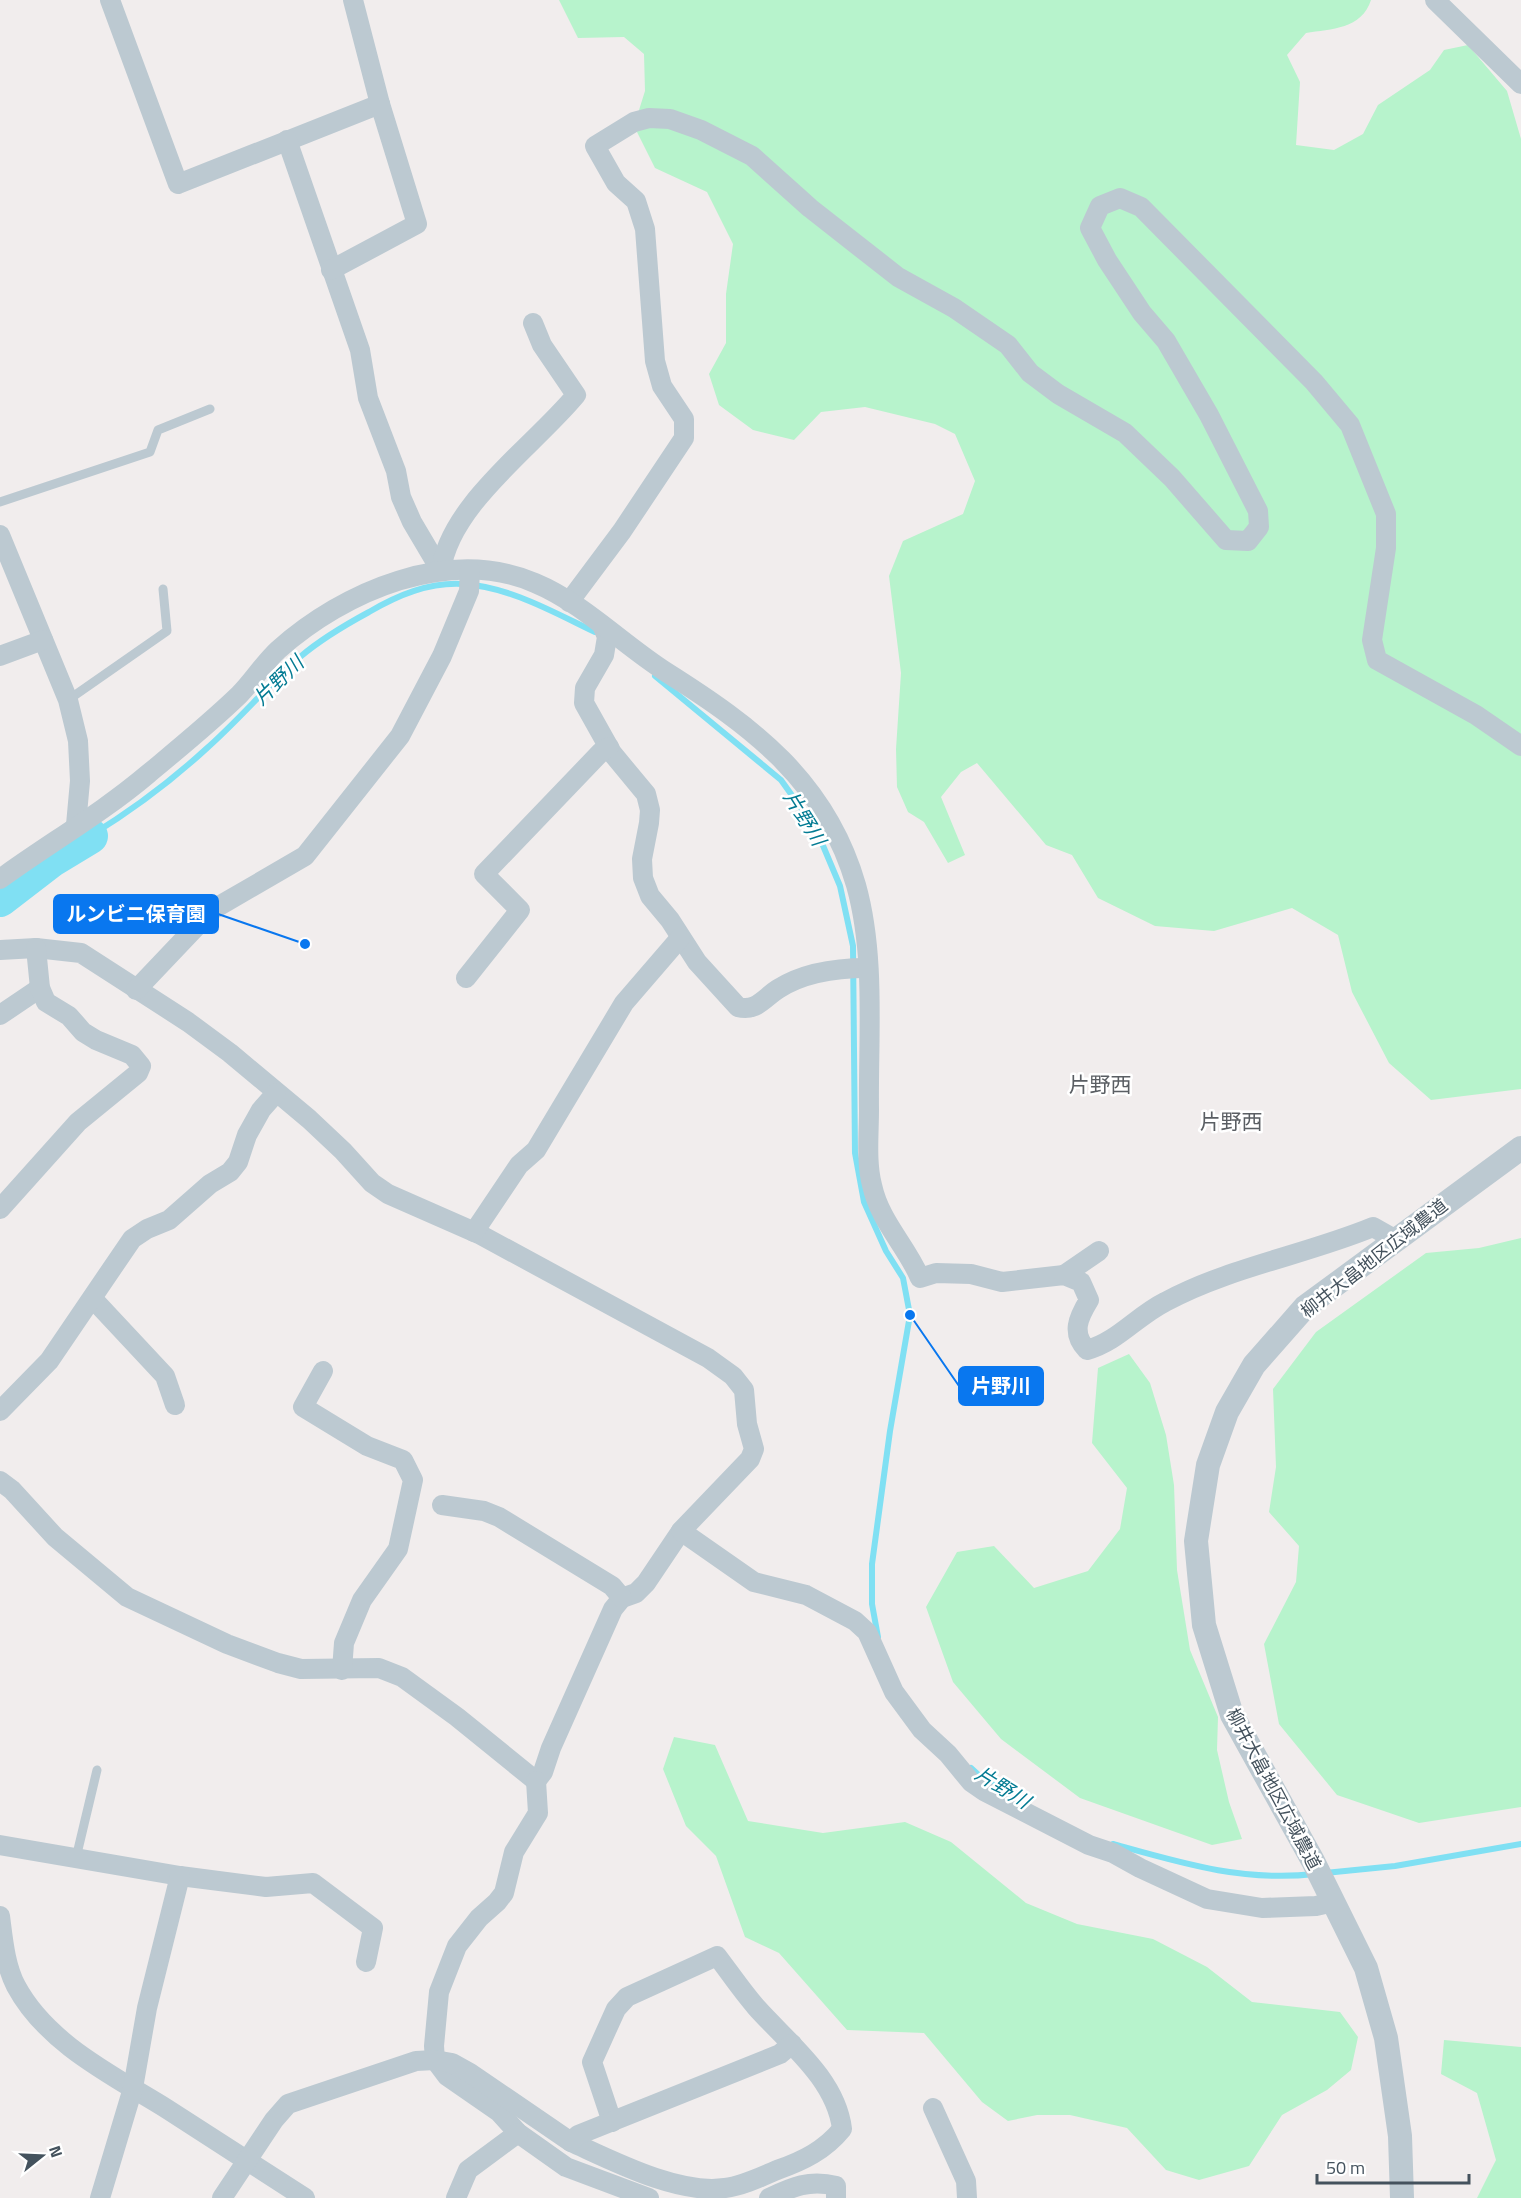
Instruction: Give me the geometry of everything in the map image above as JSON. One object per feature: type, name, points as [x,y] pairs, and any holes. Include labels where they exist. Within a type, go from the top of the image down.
[{"type":"street","points":[[110,0],[178,184],[380,104]]},
{"type":"street","points":[[331,270],[417,224],[380,104],[353,0]]},
{"type":"street","points":[[1435,0],[1521,84]]},
{"type":"street","points":[[569,602],[622,531],[684,438],[684,419],[662,386],[655,361],[645,229],[636,201],[616,183],[595,146],[634,122],[649,118],[670,119],[701,130],[752,156],[810,208],[898,277],[963,314],[1008,345],[1030,373],[1125,433],[1172,478],[1226,540],[1248,541],[1259,528],[1258,511],[1209,415],[1166,341],[1142,313],[1089,228],[1101,206],[1120,198],[1141,207],[1314,382],[1350,425],[1386,514],[1386,548],[1372,640],[1377,660],[1476,715],[1521,746]]},
{"type":"street","points":[[287,140],[360,350],[368,398],[396,471],[401,497],[412,522],[441,572]]},
{"type":"street","points":[[441,572],[443,552],[459,522],[479,496],[553,422],[576,394],[542,345],[533,323]]},
{"type":"street","points":[[2,547],[68,700],[78,741],[80,781],[76,825]]},
{"type":"street","points":[[0,879],[144,778],[239,694],[276,652],[339,606],[380,587],[441,572],[470,579],[509,575],[535,583],[569,602],[645,658],[727,710],[767,742],[798,774],[822,809],[844,849],[862,913],[860,968],[870,1180],[883,1219],[906,1249],[920,1278],[936,1273],[971,1274],[1002,1282],[1064,1275],[1099,1251]]},
{"type":"street","points":[[136,990],[212,910],[278,874],[305,856],[400,736],[441,656],[470,579]]},
{"type":"street","points":[[602,626],[607,637],[604,655],[585,687],[584,703],[609,747],[645,794],[650,810],[642,859],[643,878],[650,896],[670,920],[697,962],[738,1007],[746,1009],[757,1006],[776,990],[800,977],[860,968]]},
{"type":"street","points":[[0,656],[44,640]]},
{"type":"street","points":[[466,978],[520,910],[484,874],[601,752],[609,747]]},
{"type":"street","points":[[474,1232],[519,1165],[536,1150],[624,1003],[680,938]]},
{"type":"street","points":[[0,1209],[78,1122],[138,1073],[141,1066],[132,1055],[83,1032],[69,1016],[46,1002],[40,988],[36,948]]},
{"type":"street","points":[[0,950],[36,948],[81,953],[188,1022],[335,1143],[380,1188],[474,1232],[708,1358],[733,1376],[744,1390],[747,1424],[754,1449],[750,1458],[681,1531],[646,1584],[636,1593],[622,1598],[613,1609],[551,1748],[543,1772],[536,1781],[538,1814],[514,1852],[504,1893],[479,1918],[457,1947],[439,1992],[434,2046],[435,2060],[447,2076],[499,2112],[518,2133],[566,2167],[649,2198]]},
{"type":"street","points":[[0,1015],[40,988]]},
{"type":"street","points":[[0,1411],[49,1361],[94,1300],[132,1239],[147,1229],[169,1220],[210,1184],[230,1172],[238,1162],[247,1135],[261,1110],[276,1093]]},
{"type":"street","name":"柳井大畠地区広域農道","points":[[1402,2198],[1400,2136],[1386,2038],[1366,1968],[1313,1861],[1232,1715],[1204,1625],[1196,1541],[1208,1465],[1227,1412],[1254,1365],[1305,1307],[1521,1148]]},
{"type":"street","points":[[1064,1275],[1081,1282],[1089,1300],[1077,1321],[1079,1341],[1087,1350],[1103,1346],[1164,1302],[1283,1255],[1373,1227],[1396,1240]]},
{"type":"street","points":[[94,1300],[165,1376],[175,1406]]},
{"type":"street","points":[[324,1371],[303,1407],[367,1446],[404,1460],[413,1480],[398,1549],[362,1599],[344,1643],[342,1670]]},
{"type":"street","points":[[0,1481],[12,1490],[54,1537],[127,1597],[227,1644],[301,1670],[379,1668],[402,1677],[457,1717],[536,1781]]},
{"type":"street","points":[[442,1505],[484,1511],[499,1517],[612,1586],[622,1598]]},
{"type":"street","points":[[681,1531],[754,1582],[806,1595],[855,1620],[867,1632],[894,1692],[904,1706],[936,1745],[984,1791],[1089,1845],[1113,1853],[1207,1899],[1262,1908],[1316,1906],[1329,1894]]},
{"type":"street","points":[[0,1845],[180,1876],[266,1887],[313,1883],[373,1928],[366,1962]]},
{"type":"street","points":[[100,2198],[133,2088],[147,2008],[180,1876]]},
{"type":"street","points":[[0,1916],[4,1949],[16,1986],[33,2010],[88,2060],[305,2198]]},
{"type":"street","points":[[222,2198],[274,2120],[288,2104],[416,2061],[435,2060],[452,2063],[571,2142],[653,2176],[700,2188],[725,2188],[793,2164],[829,2145],[842,2129],[840,2111],[805,2057],[755,2006],[717,1956],[627,1997],[616,2008],[592,2062],[612,2122]]},
{"type":"street","points":[[571,2142],[578,2135],[780,2054],[792,2044]]},
{"type":"street","points":[[933,2108],[966,2181],[967,2198]]},
{"type":"street","points":[[456,2198],[468,2170],[518,2133]]},
{"type":"street","points":[[769,2198],[796,2185],[818,2181],[836,2186],[836,2198]]},
{"type":"lane","points":[[0,502],[150,452],[158,430],[210,409]]},
{"type":"lane","points":[[68,700],[167,631],[163,589]]},
{"type":"lane","points":[[76,1858],[97,1770]]},
{"type":"green space","points":[[559,0],[1371,0],[1361,17],[1344,26],[1306,33],[1287,55],[1300,82],[1296,145],[1334,150],[1363,134],[1378,105],[1430,70],[1444,50],[1468,45],[1507,91],[1521,139],[1521,1089],[1431,1100],[1389,1063],[1352,992],[1338,935],[1292,908],[1214,931],[1155,926],[1098,898],[1072,855],[1046,845],[977,763],[961,772],[941,797],[965,855],[948,863],[924,822],[908,812],[897,787],[896,749],[901,673],[889,576],[903,541],[963,514],[975,481],[955,434],[935,424],[865,407],[821,412],[794,440],[753,430],[719,405],[709,374],[726,343],[726,294],[733,244],[707,192],[655,168],[634,126],[645,91],[644,54],[624,37],[578,38]]},
{"type":"green space","points":[[1521,1238],[1521,1807],[1419,1823],[1337,1795],[1279,1724],[1264,1644],[1296,1582],[1299,1546],[1269,1512],[1276,1467],[1273,1389],[1316,1332],[1426,1253],[1479,1248]]},
{"type":"green space","points":[[1129,1354],[1150,1383],[1166,1435],[1174,1485],[1177,1570],[1190,1650],[1218,1717],[1217,1750],[1229,1802],[1242,1839],[1212,1845],[1080,1798],[1001,1739],[953,1682],[926,1607],[957,1552],[994,1546],[1034,1588],[1088,1571],[1120,1529],[1127,1488],[1092,1443],[1098,1368]]},
{"type":"green space","points":[[674,1737],[715,1745],[748,1821],[823,1833],[905,1822],[951,1842],[1026,1903],[1077,1924],[1153,1939],[1207,1967],[1252,2002],[1340,2012],[1358,2037],[1351,2070],[1327,2090],[1282,2115],[1249,2166],[1199,2180],[1166,2170],[1127,2128],[1070,2115],[1037,2115],[1008,2121],[982,2102],[924,2033],[847,2030],[779,1953],[745,1937],[716,1856],[686,1826],[663,1769]]},
{"type":"green space","points":[[1444,2040],[1521,2047],[1521,2198],[1477,2198],[1496,2160],[1477,2093],[1441,2074]]},
{"type":"waterway","name":"片野川","points":[[90,836],[150,796],[178,773],[308,650],[351,622],[403,595],[438,585],[480,586],[514,595],[595,632]]},
{"type":"waterway","name":"片野川","points":[[655,676],[781,780],[816,829],[840,886],[853,946],[855,1153],[864,1202],[886,1251],[903,1278],[910,1315],[890,1431],[872,1564],[872,1604],[878,1637]]},
{"type":"waterway","name":"片野川","points":[[0,899],[52,859],[90,836]]},
{"type":"waterway","name":"片野川","points":[[971,1768],[983,1779],[1023,1800]]},
{"type":"waterway","name":"片野川","points":[[1113,1844],[1188,1864],[1237,1873],[1288,1876],[1315,1874]]},
{"type":"waterway","name":"片野川","points":[[1325,1873],[1395,1866],[1521,1844]]},
{"type":"place","name":"ルンビニ保育園","points":[[305,944]]},
{"type":"place","name":"片野川","points":[[910,1315]]},
{"type":"district","name":"片野西","points":[[1100,1084]]},
{"type":"district","name":"片野西","points":[[1231,1121]]}]
